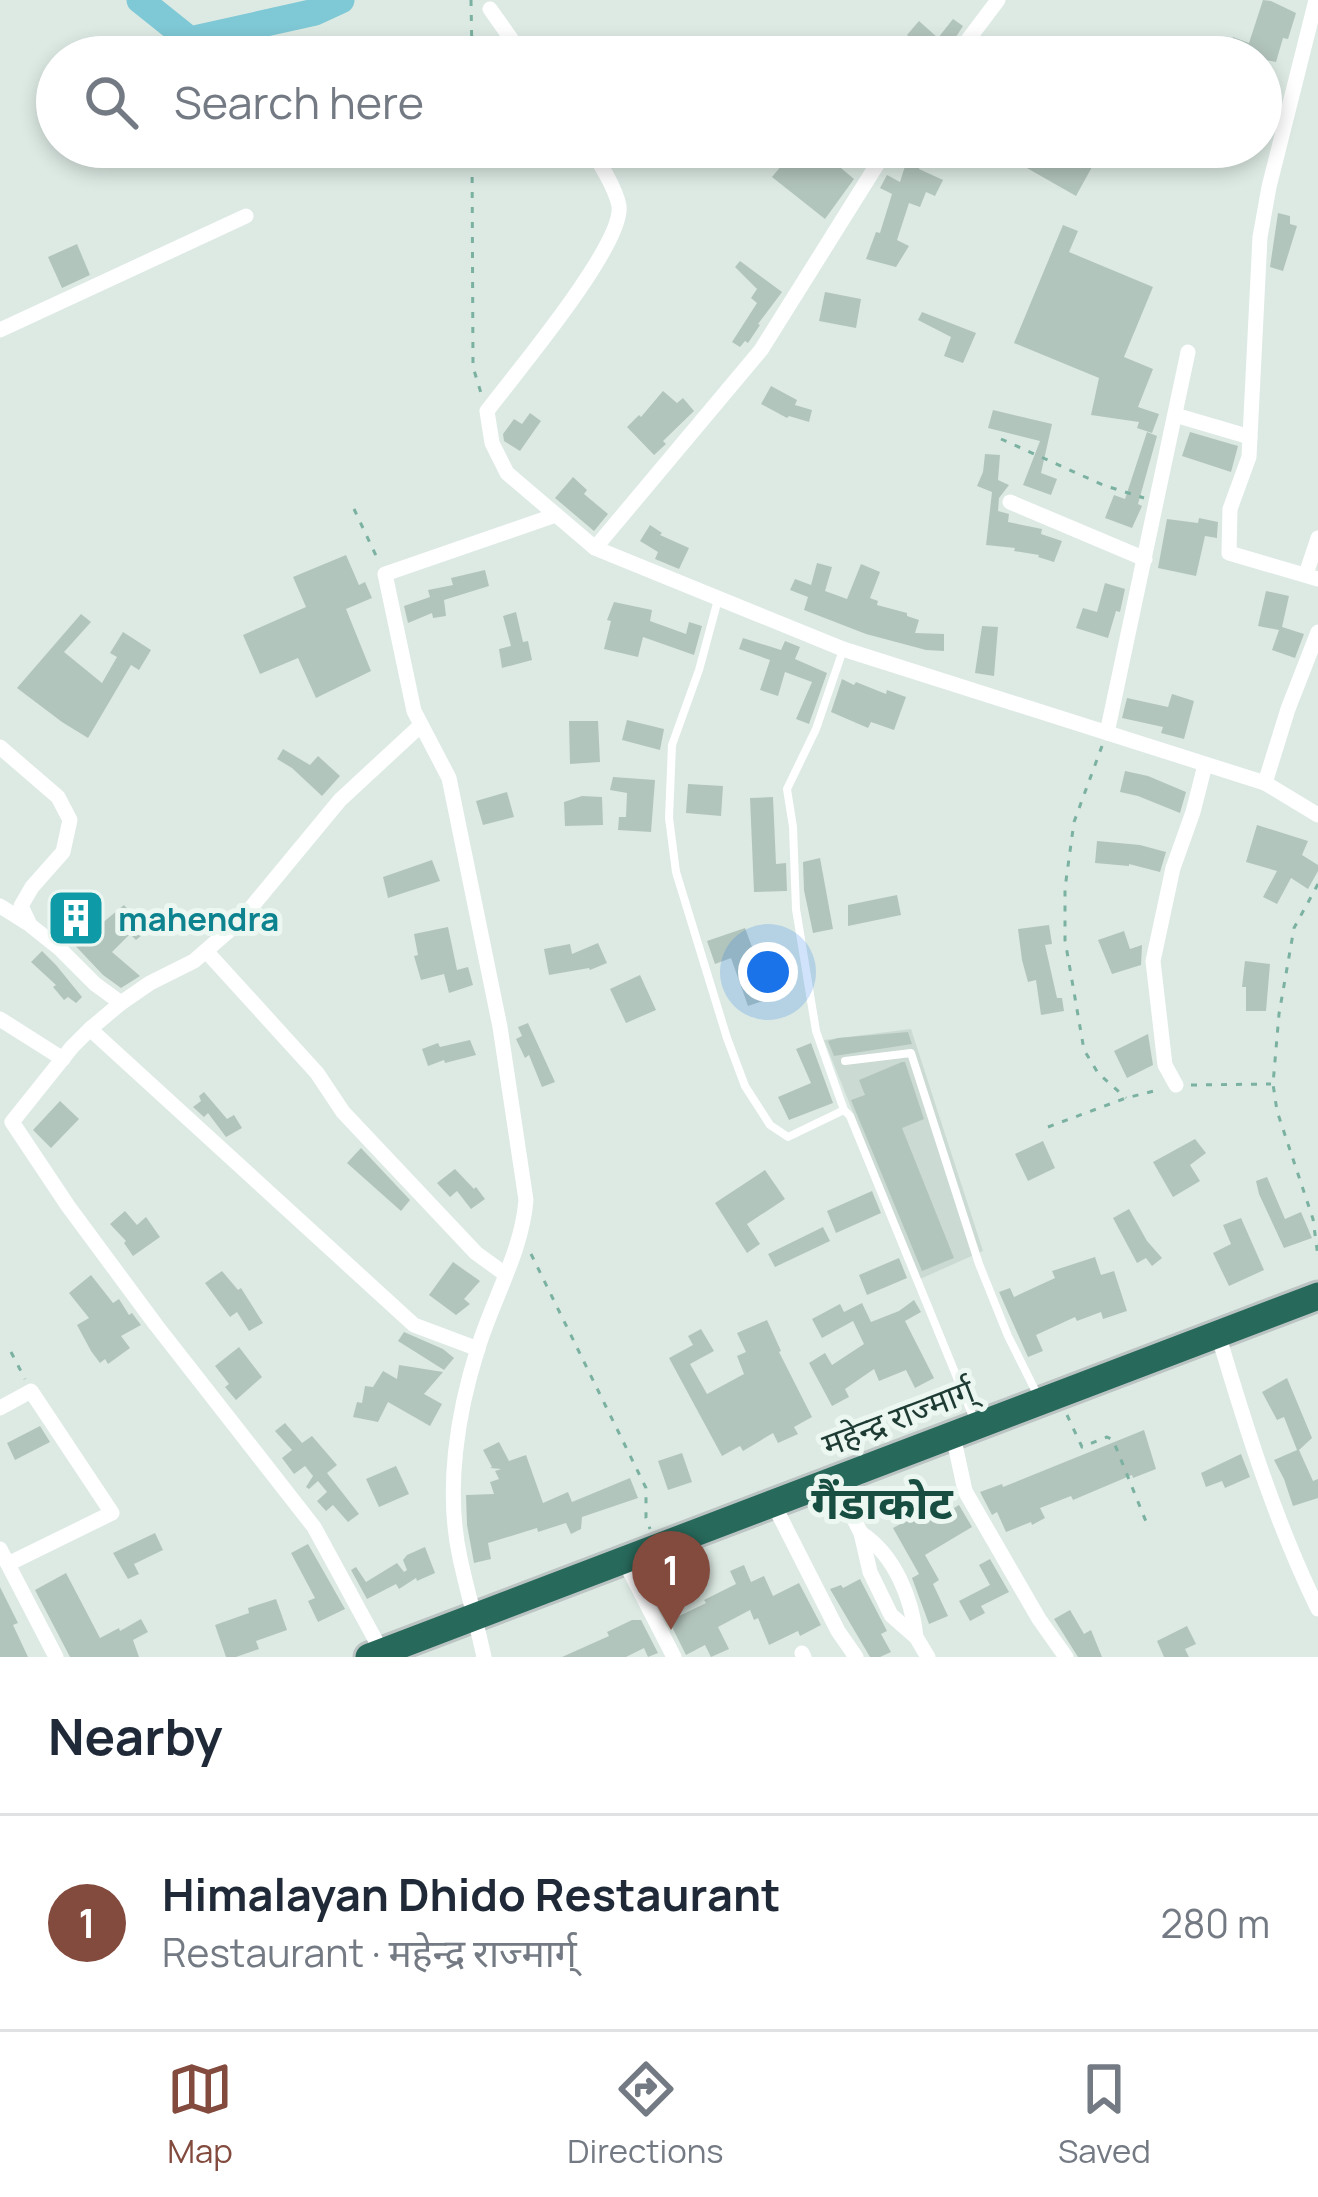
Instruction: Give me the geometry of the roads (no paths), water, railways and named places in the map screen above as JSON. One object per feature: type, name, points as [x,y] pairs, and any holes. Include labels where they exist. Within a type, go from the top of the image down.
[{"type":"highway","name":"महेन्द्र राज्मार्ग्","points":[[376,1654],[1318,1296]]},
{"type":"street","points":[[971,36],[998,0]]},
{"type":"street","points":[[1282,135],[1316,0]]},
{"type":"street","points":[[490,9],[509,36]]},
{"type":"street","points":[[603,168],[619,207],[614,233],[588,277],[487,411],[492,443],[507,473],[596,548],[844,649],[1265,783],[1318,815]]},
{"type":"street","points":[[596,548],[760,350],[875,168]]},
{"type":"street","points":[[1274,168],[1260,237],[1249,457],[1230,509],[1229,553],[1312,577],[1318,538]]},
{"type":"street","points":[[0,330],[246,216]]},
{"type":"street","points":[[1107,733],[1188,352]]},
{"type":"street","points":[[1175,415],[1250,437]]},
{"type":"street","points":[[1010,502],[1145,559]]},
{"type":"street","points":[[484,1657],[459,1554],[454,1468],[462,1409],[478,1349],[524,1227],[526,1200],[500,1028],[449,778],[414,711],[385,574],[556,514]]},
{"type":"street","points":[[1265,783],[1318,632]]},
{"type":"street","points":[[376,1654],[314,1528],[156,1325],[6,1120],[90,1029],[121,1003],[206,951],[240,921],[340,800],[422,725]]},
{"type":"street","points":[[0,747],[58,796],[70,820],[63,852],[20,906],[30,925]]},
{"type":"street","points":[[1176,1085],[1165,1066],[1153,961],[1173,868],[1205,765]]},
{"type":"street","points":[[0,906],[60,949],[95,985],[121,1003]]},
{"type":"street","points":[[206,951],[317,1073],[343,1112],[476,1253],[505,1274]]},
{"type":"street","points":[[0,1018],[63,1059]]},
{"type":"street","points":[[90,1029],[414,1324],[478,1349]]},
{"type":"street","points":[[1218,1334],[1289,1550],[1318,1609]]},
{"type":"street","points":[[0,1408],[32,1391],[112,1513],[4,1557],[56,1657]]},
{"type":"street","points":[[965,1430],[965,1491],[1066,1657]]},
{"type":"street","points":[[834,1480],[861,1533],[885,1553],[893,1568],[909,1603],[916,1637],[928,1657]]},
{"type":"street","points":[[772,1503],[856,1657]]},
{"type":"street","points":[[625,1560],[674,1657]]},
{"type":"lane","points":[[719,596],[672,745],[669,818],[676,872],[739,1070],[770,1125],[788,1137],[844,1110]]},
{"type":"lane","points":[[844,649],[816,729],[787,789],[796,909],[816,1031],[965,1430]]},
{"type":"lane","points":[[844,1060],[911,1053],[979,1264],[1008,1336],[1048,1398]]},
{"type":"waterway","points":[[140,0],[185,36]]},
{"type":"waterway","points":[[208,36],[315,12],[341,0]]},
{"type":"place","name":"mahendra","points":[[76,918]]},
{"type":"place","name":"Himalayan Dhido Restaurant","points":[[671,1630]]},
{"type":"district","name":"गैंडाकोट","points":[[882,1502]]}]
